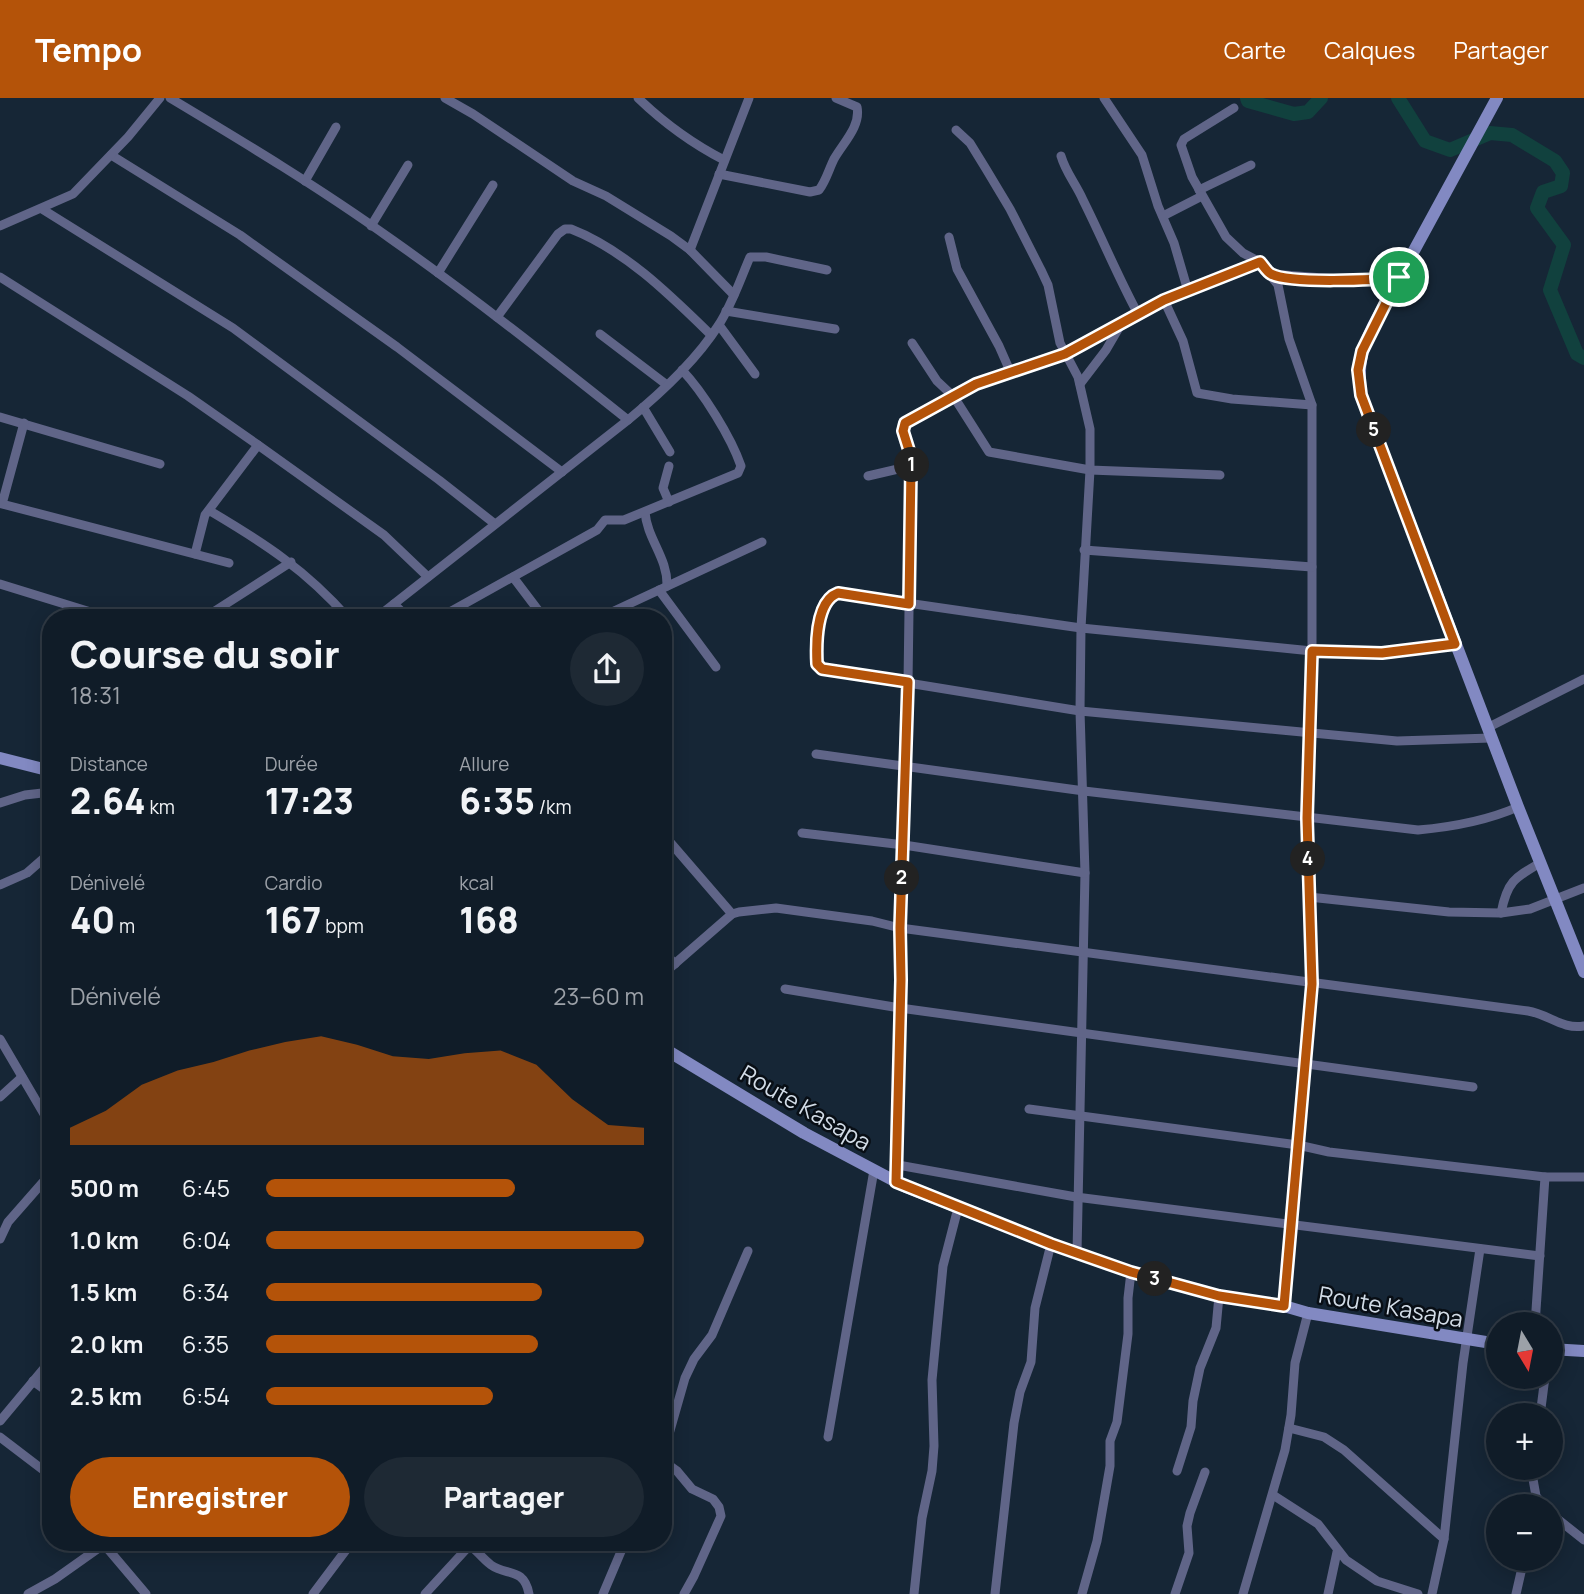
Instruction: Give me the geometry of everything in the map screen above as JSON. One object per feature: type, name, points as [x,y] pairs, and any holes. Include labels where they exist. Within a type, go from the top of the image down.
[{"type":"main road","points":[[1497,98],[1399,277],[1362,351],[1358,370],[1361,395],[1489,733],[1584,972]]},
{"type":"main road","points":[[0,758],[42,769]]},
{"type":"main road","name":"Route Kasapa","points":[[672,1053],[804,1133],[896,1182],[1077,1254],[1219,1296],[1486,1343]]},
{"type":"main road","points":[[1563,1350],[1584,1352]]},
{"type":"street","points":[[0,226],[73,194],[160,98]]},
{"type":"street","points":[[170,98],[305,181],[438,273],[628,420]]},
{"type":"street","points":[[445,98],[573,181],[606,196],[647,220],[690,250],[734,295]]},
{"type":"street","points":[[638,98],[662,121],[691,142],[724,160]]},
{"type":"street","points":[[690,250],[749,98]]},
{"type":"street","points":[[719,174],[810,192],[819,190],[855,127],[858,115],[857,107],[836,98]]},
{"type":"street","points":[[1104,98],[1142,155],[1174,243],[1188,291]]},
{"type":"street","points":[[1234,107],[1181,142],[1181,145],[1220,229],[1232,244],[1260,262],[1278,285],[1289,339],[1312,405],[1312,651],[1307,818],[1312,984],[1284,1306]]},
{"type":"street","points":[[305,181],[337,127]]},
{"type":"street","points":[[956,130],[970,143],[1010,209],[1048,285],[1054,320],[1065,354],[1078,377],[1090,429],[1081,628],[1080,711],[1086,873],[1076,1197],[1077,1254]]},
{"type":"street","points":[[111,155],[240,235],[397,347],[562,472]]},
{"type":"street","points":[[1061,156],[1065,171],[1082,196],[1119,279],[1138,314]]},
{"type":"street","points":[[371,226],[408,164]]},
{"type":"street","points":[[1163,216],[1251,165]]},
{"type":"street","points":[[438,273],[493,185]]},
{"type":"street","points":[[42,209],[233,328],[495,524]]},
{"type":"street","points":[[497,317],[558,233],[571,229],[609,249],[645,275],[712,335]]},
{"type":"street","points":[[949,237],[957,270],[1010,371]]},
{"type":"street","points":[[388,609],[628,420],[667,385],[719,325],[750,257],[753,255],[827,270]]},
{"type":"street","points":[[896,1182],[913,457],[903,431],[905,423],[976,384],[1065,354],[1164,300],[1260,262]]},
{"type":"street","points":[[1272,274],[1361,281],[1399,277]]},
{"type":"street","points":[[0,277],[188,396],[258,445],[384,535],[428,577]]},
{"type":"street","points":[[1164,300],[1183,341],[1197,393],[1232,399],[1312,405]]},
{"type":"street","points":[[726,311],[835,328]]},
{"type":"street","points":[[719,325],[755,374]]},
{"type":"street","points":[[1080,384],[1121,325]]},
{"type":"street","points":[[600,334],[667,385]]},
{"type":"street","points":[[912,343],[941,385],[954,397],[989,452],[1090,470],[1220,475]]},
{"type":"street","points":[[455,609],[597,530],[605,520],[622,521],[738,473],[741,466],[703,395],[682,370]]},
{"type":"street","points":[[643,407],[670,452]]},
{"type":"street","points":[[0,417],[160,464]]},
{"type":"street","points":[[24,423],[1,506],[229,563]]},
{"type":"street","points":[[195,554],[205,516],[258,445]]},
{"type":"street","points":[[669,502],[663,488],[670,466]]},
{"type":"street","points":[[868,476],[911,466]]},
{"type":"street","points":[[210,511],[290,562],[340,609]]},
{"type":"street","points":[[645,512],[649,532],[666,567],[663,588],[716,667]]},
{"type":"street","points":[[618,609],[762,542]]},
{"type":"street","points":[[1084,550],[1312,568]]},
{"type":"street","points":[[218,609],[290,562]]},
{"type":"street","points":[[513,577],[537,609]]},
{"type":"street","points":[[0,584],[81,609]]},
{"type":"street","points":[[1455,644],[1382,653],[1312,651],[1081,628],[838,593],[827,600],[816,650],[817,664],[822,669],[1080,711],[1397,741],[1489,733],[1584,680]]},
{"type":"street","points":[[394,604],[399,609]]},
{"type":"street","points":[[816,754],[1084,790],[1418,830],[1482,820],[1518,807]]},
{"type":"street","points":[[0,803],[42,793]]},
{"type":"street","points":[[802,833],[904,845],[1086,873]]},
{"type":"street","points":[[672,844],[732,914]]},
{"type":"street","points":[[0,885],[27,873],[42,860]]},
{"type":"street","points":[[1502,913],[1505,894],[1510,884],[1517,876],[1540,863]]},
{"type":"street","points":[[1309,897],[1449,912],[1502,913],[1530,909],[1584,888]]},
{"type":"street","points":[[672,966],[732,914],[776,908],[872,921],[900,928],[1542,1013],[1562,1025],[1574,1028],[1584,1026]]},
{"type":"street","points":[[672,961],[675,964]]},
{"type":"street","points":[[785,989],[1082,1034],[1473,1087]]},
{"type":"street","points":[[0,1038],[42,1111]]},
{"type":"street","points":[[0,1097],[22,1077]]},
{"type":"street","points":[[1029,1109],[1298,1145],[1329,1153],[1545,1177],[1584,1177]]},
{"type":"street","points":[[898,1165],[1076,1197],[1540,1256]]},
{"type":"street","points":[[828,1437],[874,1170]]},
{"type":"street","points":[[1536,1312],[1545,1177]]},
{"type":"street","points":[[0,1239],[8,1222],[42,1183]]},
{"type":"street","points":[[914,1594],[920,1530],[932,1471],[932,1380],[943,1265],[958,1208]]},
{"type":"street","points":[[995,1594],[1014,1423],[1020,1392],[1031,1362],[1035,1308],[1051,1244]]},
{"type":"street","points":[[1432,1594],[1444,1539],[1466,1340],[1480,1249]]},
{"type":"street","points":[[672,1426],[685,1378],[694,1359],[712,1335],[748,1251]]},
{"type":"street","points":[[1082,1594],[1097,1541],[1110,1466],[1110,1441],[1117,1422],[1128,1334],[1131,1272]]},
{"type":"street","points":[[1177,1471],[1191,1427],[1200,1368],[1216,1328],[1219,1296]]},
{"type":"street","points":[[1244,1594],[1289,1428],[1295,1363],[1308,1313]]},
{"type":"street","points":[[0,1421],[42,1370]]},
{"type":"street","points":[[33,1381],[42,1388]]},
{"type":"street","points":[[1289,1428],[1324,1437],[1345,1450],[1444,1539]]},
{"type":"street","points":[[1,1439],[42,1469]]},
{"type":"street","points":[[672,1467],[692,1489],[713,1499],[721,1516],[684,1594]]},
{"type":"street","points":[[1175,1594],[1189,1553],[1187,1527],[1190,1513],[1205,1472]]},
{"type":"street","points":[[1273,1495],[1318,1524],[1329,1536],[1337,1552],[1377,1581],[1418,1594]]},
{"type":"street","points":[[1563,1523],[1584,1539]]},
{"type":"street","points":[[28,1594],[55,1580],[92,1551]]},
{"type":"street","points":[[109,1551],[146,1594]]},
{"type":"street","points":[[313,1594],[345,1551]]},
{"type":"street","points":[[425,1594],[463,1551]]},
{"type":"street","points":[[478,1551],[492,1566],[516,1573],[523,1579],[529,1594]]},
{"type":"street","points":[[603,1594],[621,1551]]},
{"type":"street","points":[[1328,1594],[1337,1552]]},
{"type":"street","points":[[1516,1594],[1521,1571]]},
{"type":"waterway","points":[[1247,98],[1248,101],[1294,114],[1308,112],[1321,98]]},
{"type":"waterway","points":[[1398,98],[1425,141],[1450,150],[1490,133],[1512,135],[1555,161],[1563,173],[1561,186],[1543,192],[1537,208],[1564,245],[1550,290],[1577,354],[1584,358]]},
{"type":"route","points":[[1260,262],[1272,274],[1289,277],[1361,281],[1399,277],[1362,351],[1358,370],[1361,395],[1455,644],[1382,653],[1312,651],[1307,818],[1312,984],[1284,1306],[1219,1296],[1131,1272],[1051,1244],[896,1182],[908,682],[822,669],[817,664],[816,650],[822,614],[832,595],[838,593],[909,604],[913,457],[903,431],[905,423],[976,384],[1065,354],[1164,300],[1260,262]]}]
